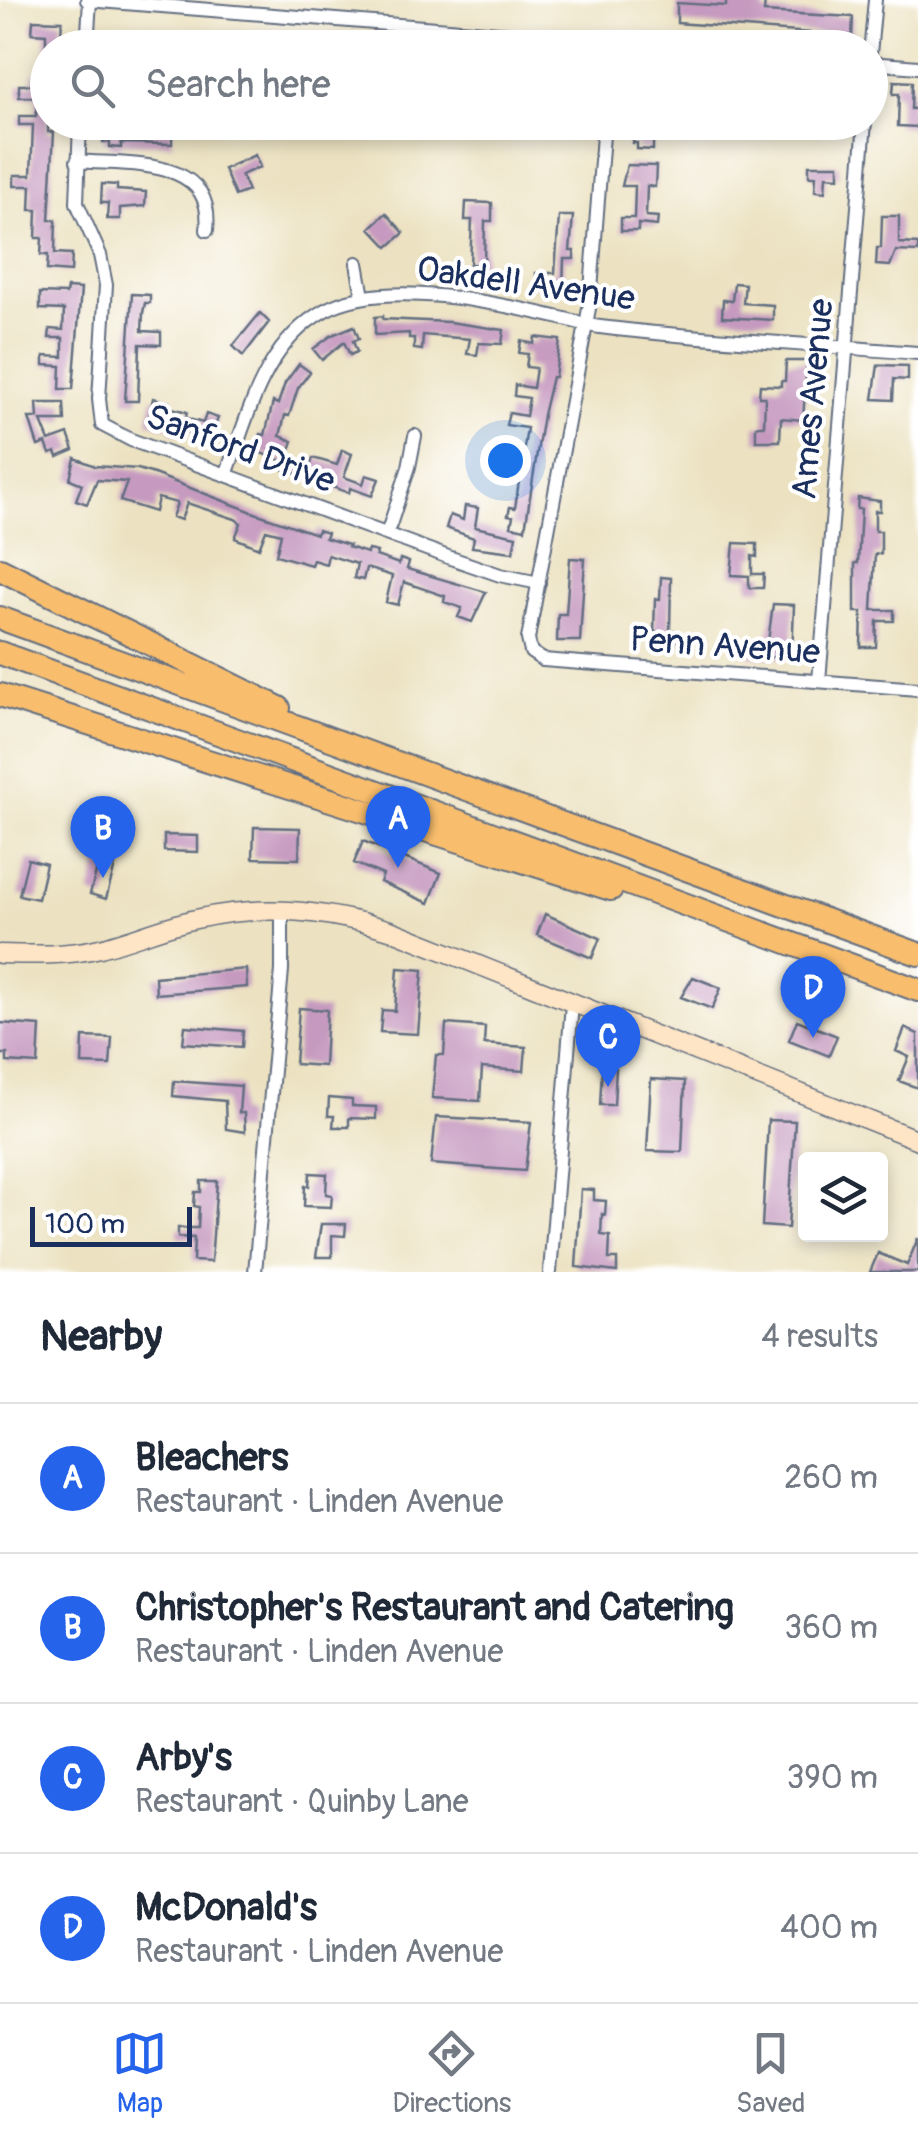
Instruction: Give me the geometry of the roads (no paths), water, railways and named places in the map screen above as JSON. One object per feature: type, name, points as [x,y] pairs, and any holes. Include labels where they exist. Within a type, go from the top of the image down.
[{"type":"highway","points":[[0,570],[270,704],[461,788]]},
{"type":"highway","points":[[0,618],[918,954]]},
{"type":"highway","points":[[0,652],[918,990]]},
{"type":"highway","points":[[0,694],[568,878],[747,926]]},
{"type":"main road","points":[[0,954],[80,952],[197,918],[282,910],[340,916],[393,931],[918,1140]]},
{"type":"street","points":[[88,30],[89,0],[458,30]]},
{"type":"street","points":[[292,15],[293,0]]},
{"type":"street","points":[[872,30],[874,0]]},
{"type":"street","points":[[888,64],[918,67]]},
{"type":"street","name":"Sanford Drive","points":[[79,140],[77,202],[100,254],[106,284],[99,399],[102,425],[131,440],[500,575],[539,583]]},
{"type":"street","points":[[539,583],[586,324],[602,140]]},
{"type":"street","name":"Ames Avenue","points":[[819,682],[864,140]]},
{"type":"street","points":[[77,161],[178,172],[201,192],[208,210],[207,230]]},
{"type":"street","points":[[357,263],[362,297]]},
{"type":"street","name":"Oakdell Avenue","points":[[226,475],[260,382],[278,350],[324,312],[362,297],[411,294],[523,310],[586,324],[918,353]]},
{"type":"street","points":[[387,534],[409,466],[414,436]]},
{"type":"street","name":"Penn Avenue","points":[[539,583],[528,639],[531,652],[542,660],[918,689]]},
{"type":"street","points":[[255,1272],[282,970],[282,910]]},
{"type":"street","points":[[550,1272],[572,1004]]},
{"type":"place","name":"Bleachers","points":[[398,868]]},
{"type":"place","name":"Christopher's Restaurant and Catering","points":[[103,878]]},
{"type":"place","name":"McDonald's","points":[[813,1038]]},
{"type":"place","name":"Arby's","points":[[608,1087]]}]
